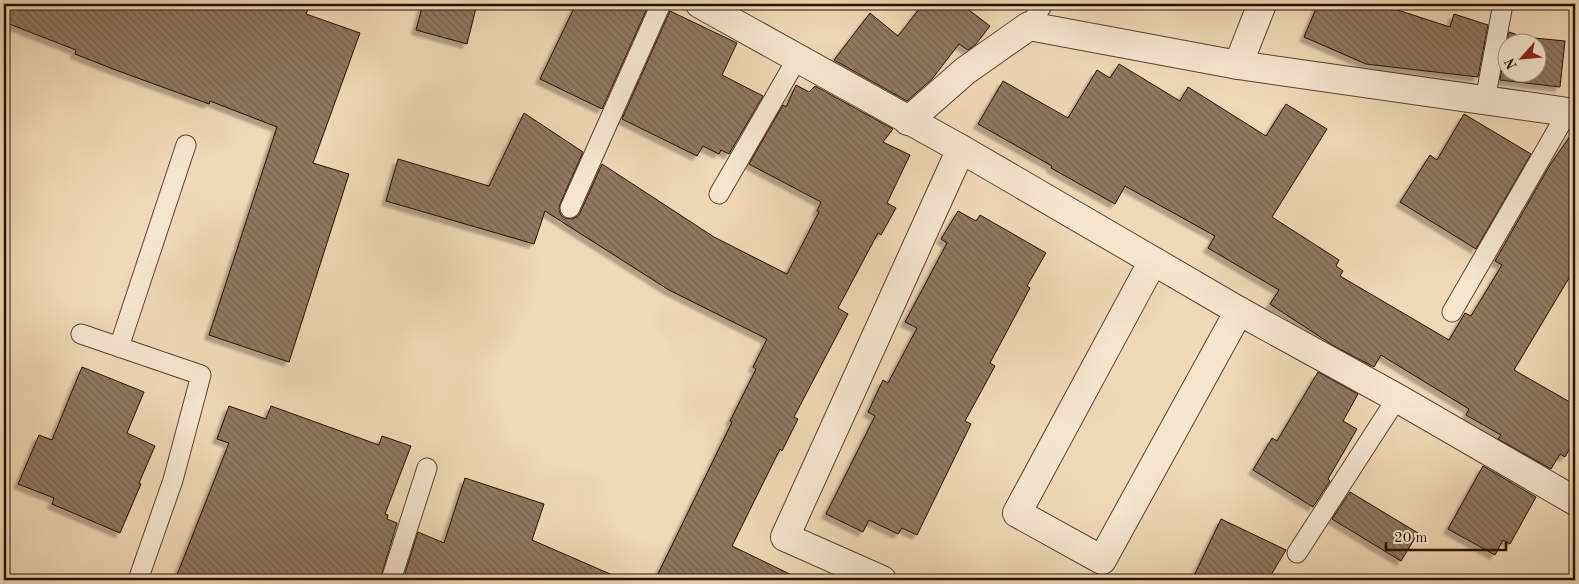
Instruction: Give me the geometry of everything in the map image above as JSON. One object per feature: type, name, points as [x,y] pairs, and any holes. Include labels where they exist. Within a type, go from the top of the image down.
[{"type":"street","points":[[700,4],[961,149],[1240,311],[1397,398],[1575,501]]},
{"type":"street","points":[[1238,65],[1262,4]]},
{"type":"street","points":[[908,121],[965,71],[1036,15],[1238,65],[1571,113]]},
{"type":"street","points":[[882,580],[785,537],[961,149]]},
{"type":"street","points":[[1153,261],[1017,513],[1102,560],[1240,311]]},
{"type":"lane","points":[[570,208],[661,4]]},
{"type":"lane","points":[[1484,100],[1502,4]]},
{"type":"lane","points":[[719,194],[798,57]]},
{"type":"lane","points":[[1452,312],[1571,113]]},
{"type":"lane","points":[[119,347],[186,145]]},
{"type":"lane","points":[[81,334],[201,375],[173,480],[138,580]]},
{"type":"lane","points":[[1297,553],[1397,398]]},
{"type":"lane","points":[[391,580],[427,468]]},
{"type":"building","points":[[4,4],[310,4],[306,14],[360,33],[313,163],[349,174],[289,362],[209,335],[277,127],[210,101],[209,104],[75,54],[76,50],[4,22]]},
{"type":"building","points":[[423,4],[477,4],[467,44],[416,30]]},
{"type":"building","points":[[576,4],[649,4],[602,109],[540,79]]},
{"type":"building","points":[[923,4],[961,4],[990,26],[976,44],[968,50],[959,44],[932,79],[907,101],[834,60],[870,13],[898,36]]},
{"type":"building","points":[[1318,4],[1379,4],[1450,27],[1454,14],[1488,25],[1478,77],[1366,64],[1304,37]]},
{"type":"building","points":[[670,11],[737,43],[722,75],[763,96],[729,154],[721,150],[719,154],[703,146],[697,156],[622,119]]},
{"type":"building","points":[[1546,39],[1565,41],[1560,87],[1517,82],[1546,82]]},
{"type":"building","points":[[1119,64],[1180,101],[1188,87],[1266,136],[1286,104],[1327,129],[1272,217],[1339,260],[1336,266],[1343,271],[1340,276],[1449,340],[1465,313],[1471,316],[1502,265],[1495,261],[1550,165],[1575,129],[1575,268],[1514,370],[1575,405],[1575,439],[1565,457],[1560,454],[1551,469],[1498,439],[1501,435],[1466,415],[1469,409],[1381,355],[1374,367],[1334,346],[1270,304],[1279,290],[1208,248],[1215,236],[1125,186],[1115,204],[978,124],[1003,81],[1068,118],[1097,70],[1110,78]]},
{"type":"building","points":[[796,85],[809,92],[815,86],[893,129],[883,142],[910,155],[887,203],[896,208],[881,235],[878,233],[838,308],[848,314],[794,417],[798,419],[782,451],[780,449],[732,546],[802,580],[655,580],[732,422],[730,421],[756,369],[753,367],[767,339],[669,290],[545,211],[534,244],[386,201],[398,159],[489,186],[524,113],[583,152],[560,204],[559,210],[565,218],[572,219],[580,213],[602,164],[714,237],[787,274],[819,212],[817,211],[821,202],[749,164],[783,105],[786,107]]},
{"type":"building","points":[[1464,114],[1531,154],[1476,249],[1400,202],[1430,155],[1437,160]]},
{"type":"building","points":[[958,211],[976,221],[980,215],[1046,253],[1027,286],[1030,288],[990,363],[995,366],[965,421],[971,424],[917,535],[902,528],[898,534],[869,520],[863,532],[826,514],[875,416],[868,412],[883,380],[888,383],[917,328],[905,322],[947,243],[941,239]]},
{"type":"building","points":[[82,367],[144,392],[127,433],[155,446],[120,533],[52,504],[54,498],[18,484],[39,435],[52,440]]},
{"type":"building","points":[[1318,372],[1358,394],[1343,421],[1357,429],[1328,479],[1330,481],[1313,507],[1253,470],[1272,438],[1277,441]]},
{"type":"building","points":[[229,406],[266,419],[271,406],[379,445],[382,436],[411,446],[385,514],[388,515],[387,519],[397,523],[380,580],[175,580],[229,443],[217,439]]},
{"type":"building","points":[[1483,466],[1536,497],[1510,544],[1503,540],[1495,555],[1448,529]]},
{"type":"building","points":[[465,478],[544,504],[532,540],[624,580],[403,580],[418,532],[444,543]]},
{"type":"building","points":[[1350,492],[1418,533],[1401,561],[1332,519]]},
{"type":"building","points":[[1221,519],[1286,550],[1268,580],[1192,580]]}]
